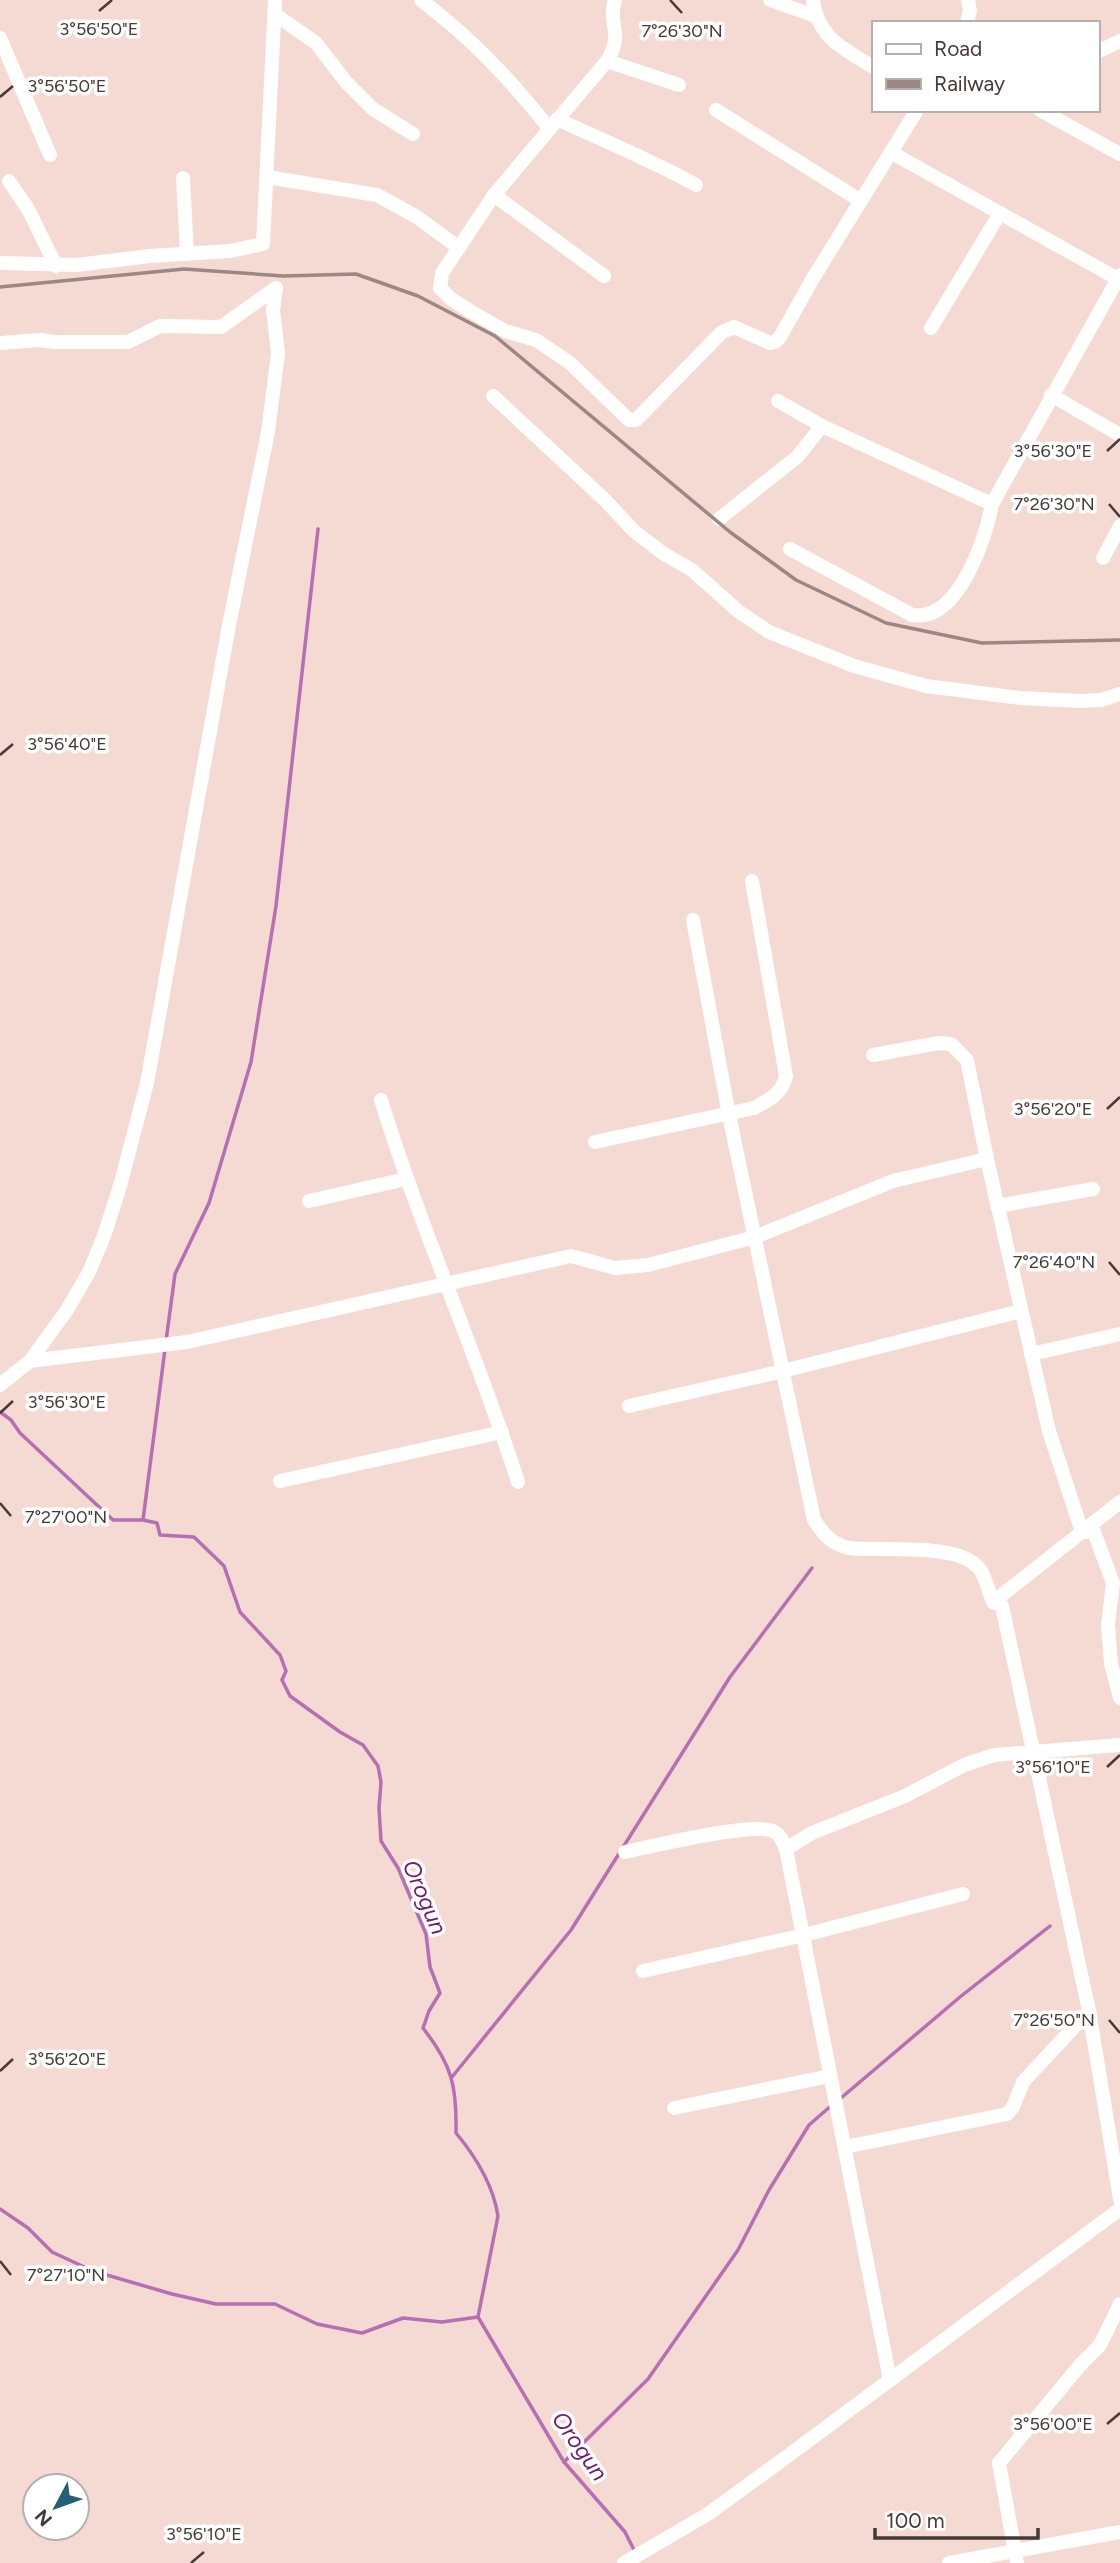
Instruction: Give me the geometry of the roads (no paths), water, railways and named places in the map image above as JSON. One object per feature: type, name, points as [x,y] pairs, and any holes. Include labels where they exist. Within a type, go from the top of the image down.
[{"type":"street","points":[[0,263],[56,266],[230,251],[263,244],[275,0]]},
{"type":"street","points":[[421,0],[460,30],[553,123],[657,163],[696,186]]},
{"type":"street","points":[[599,0],[614,6],[617,37],[614,50],[494,195],[442,273],[440,288],[451,299],[505,331],[536,340],[570,363],[626,419],[636,420],[722,332],[734,327],[770,342],[775,342],[780,337],[812,279],[915,112]]},
{"type":"street","points":[[770,0],[815,16]]},
{"type":"street","points":[[813,0],[815,16],[828,36],[872,66]]},
{"type":"street","points":[[968,0],[970,11],[968,21]]},
{"type":"street","points":[[276,15],[316,43],[346,82],[373,109],[413,134]]},
{"type":"street","points":[[0,38],[50,155]]},
{"type":"street","points":[[1099,51],[1120,41]]},
{"type":"street","points":[[607,61],[679,85]]},
{"type":"street","points":[[716,110],[861,201]]},
{"type":"street","points":[[1044,112],[1120,154]]},
{"type":"street","points":[[790,549],[912,615],[927,615],[937,609],[961,586],[974,565],[989,523],[992,504],[1119,277],[892,153]]},
{"type":"street","points":[[267,177],[377,195],[417,217],[459,248]]},
{"type":"street","points":[[183,178],[187,254]]},
{"type":"street","points":[[9,181],[28,209],[56,266]]},
{"type":"street","points":[[494,195],[604,276]]},
{"type":"street","points":[[931,328],[1000,213]]},
{"type":"street","points":[[0,343],[40,340],[128,342],[160,326],[221,327],[276,288],[273,310],[278,353],[268,432],[229,625],[147,1083],[120,1186],[89,1272],[67,1310],[30,1361],[0,1385]]},
{"type":"street","points":[[1051,395],[1120,435]]},
{"type":"street","points":[[493,396],[605,500],[634,531],[664,554],[692,570],[738,611],[769,632],[854,666],[926,686],[1020,698],[1080,701],[1101,700],[1120,694]]},
{"type":"street","points":[[778,401],[822,426],[992,504]]},
{"type":"street","points":[[719,519],[797,457],[822,426]]},
{"type":"street","points":[[1103,558],[1120,526]]},
{"type":"street","points":[[595,1142],[729,1115],[771,1100],[780,1091],[786,1076],[752,881]]},
{"type":"street","points":[[693,920],[729,1115],[814,1520],[825,1536],[838,1545],[849,1548],[941,1551],[968,1559],[981,1570],[993,1602],[1002,1606],[1089,2011],[1120,2199]]},
{"type":"street","points":[[873,1055],[939,1043],[951,1044],[967,1060],[986,1158],[1049,1431],[1083,1532]]},
{"type":"street","points":[[381,1100],[406,1180],[448,1284],[518,1482]]},
{"type":"street","points":[[30,1361],[187,1342],[571,1256],[615,1268],[648,1265],[755,1237],[893,1181],[986,1158]]},
{"type":"street","points":[[309,1201],[406,1180]]},
{"type":"street","points":[[997,1206],[1093,1189]]},
{"type":"street","points":[[629,1406],[783,1371],[1021,1311]]},
{"type":"street","points":[[1031,1354],[1120,1335]]},
{"type":"street","points":[[280,1481],[502,1432]]},
{"type":"street","points":[[993,1602],[1120,1502]]},
{"type":"street","points":[[1083,1532],[1094,1531],[1113,1583],[1108,1625],[1111,1664],[1120,1699]]},
{"type":"street","points":[[786,1849],[812,1833],[905,1796],[964,1765],[994,1755],[1120,1745]]},
{"type":"street","points":[[625,1852],[729,1831],[772,1831],[781,1839],[786,1849],[804,1936],[890,2380]]},
{"type":"street","points":[[643,1971],[804,1936],[963,1894]]},
{"type":"street","points":[[845,2147],[1007,2114],[1013,2107],[1023,2082],[1089,2011]]},
{"type":"street","points":[[674,2108],[830,2076]]},
{"type":"street","points":[[624,2563],[708,2514],[1120,2209]]},
{"type":"street","points":[[1015,2558],[999,2463],[1100,2345],[1120,2304]]},
{"type":"street","points":[[950,2563],[1015,2558],[1120,2532]]},
{"type":"waterway","points":[[166,1341],[175,1274],[209,1203],[251,1062],[276,906],[318,529]]},
{"type":"waterway","points":[[143,1520],[165,1349]]},
{"type":"waterway","name":"Orogun","points":[[0,1412],[113,1520],[143,1520],[157,1523],[160,1535],[194,1537],[224,1566],[240,1612],[280,1655],[286,1671],[282,1680],[290,1696],[363,1745],[378,1766],[381,1782],[381,1841],[398,1868],[426,1934],[430,1967],[440,1993],[423,2028],[441,2053],[451,2077],[456,2133],[483,2172],[496,2204],[498,2216],[478,2317],[564,2462],[625,2532],[635,2552]]},
{"type":"waterway","points":[[452,2077],[571,1930],[730,1677],[812,1568]]},
{"type":"waterway","points":[[841,2098],[960,1997],[1050,1926]]},
{"type":"waterway","points":[[564,2462],[648,2379],[738,2250],[769,2190],[809,2125],[832,2105]]},
{"type":"waterway","points":[[0,2209],[28,2228],[52,2252],[93,2271],[216,2304],[275,2304],[317,2324],[362,2333],[403,2318],[442,2322],[478,2317]]},
{"type":"railway","points":[[0,287],[184,269],[283,276],[356,274],[418,296],[495,336],[730,532],[796,580],[886,623],[982,643],[1120,640]]}]
